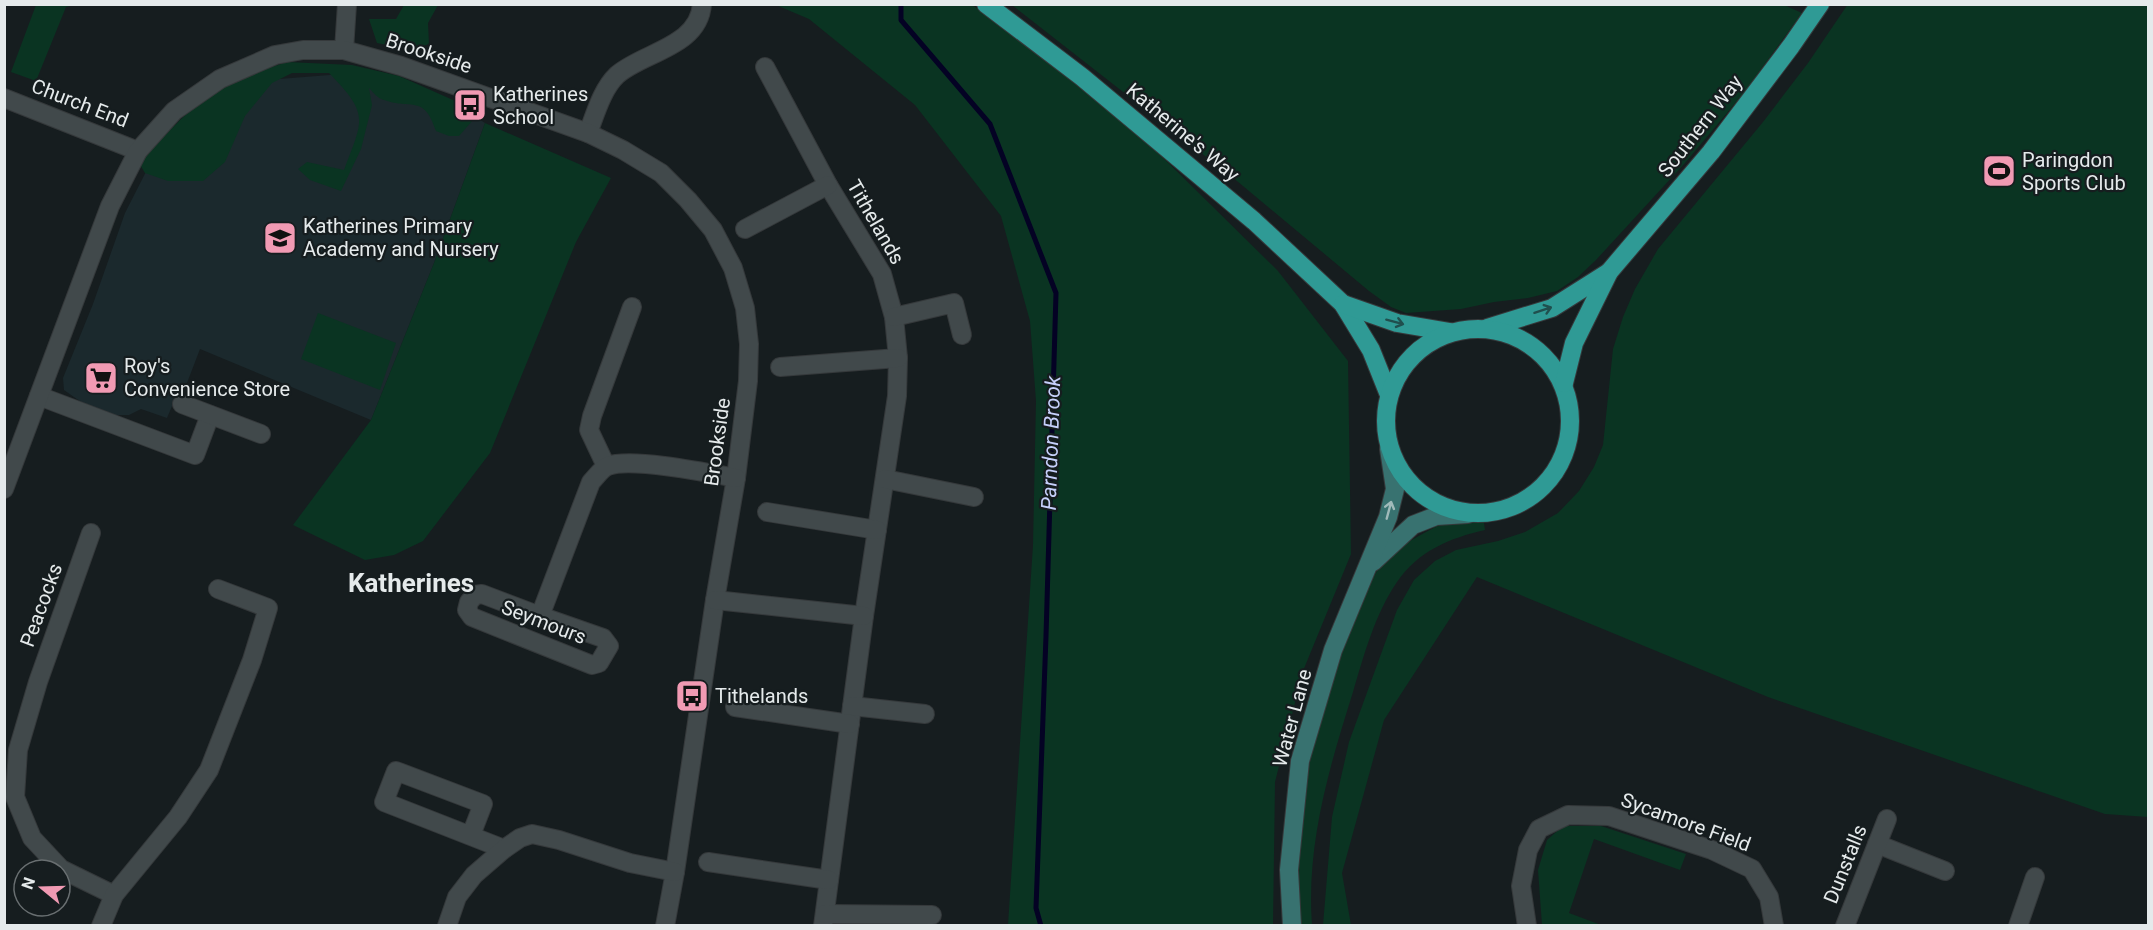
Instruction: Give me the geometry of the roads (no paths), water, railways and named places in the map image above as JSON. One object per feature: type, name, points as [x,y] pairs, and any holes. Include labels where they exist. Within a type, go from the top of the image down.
[{"type":"main road","name":"Katherine's Way","points":[[986,4],[1082,77],[1254,221],[1343,304],[1371,350],[1389,395]]},
{"type":"main road","name":"Southern Way","points":[[1564,383],[1574,343],[1609,272],[1711,152],[1820,4]]},
{"type":"main road","name":"Southern Way","points":[[1487,328],[1552,308],[1609,272]]},
{"type":"main road","name":"Katherine's Way","points":[[1343,304],[1397,323],[1450,332]]},
{"type":"main road","points":[[1487,328],[1518,337],[1537,348],[1564,383],[1572,424],[1566,454],[1555,475],[1533,497],[1514,508],[1468,514],[1428,500],[1403,477],[1389,449],[1385,415],[1389,395],[1403,366],[1414,353],[1450,332],[1487,328]]},
{"type":"main road","name":"Water Lane","points":[[1292,926],[1289,870],[1300,761],[1333,650],[1388,517],[1395,489],[1389,449]]},
{"type":"main road","name":"Water Lane","points":[[1369,565],[1413,525],[1436,516],[1468,514]]},
{"type":"street","points":[[344,50],[347,4]]},
{"type":"street","points":[[588,133],[613,79],[694,29],[702,4]]},
{"type":"street","name":"Brookside","points":[[4,489],[111,206],[138,151],[174,111],[220,79],[275,55],[303,50],[344,50],[401,66],[588,133],[623,150],[661,173],[713,230],[733,268],[745,308],[749,344],[748,381],[736,478],[665,926]]},
{"type":"street","name":"Tithelands","points":[[765,67],[828,184],[882,274],[894,317],[898,358],[897,396],[864,616],[824,920],[932,915]]},
{"type":"street","name":"Church End","points":[[4,98],[128,145],[138,151]]},
{"type":"street","name":"Tithelands","points":[[745,229],[828,184]]},
{"type":"street","points":[[894,317],[954,303],[962,335]]},
{"type":"street","points":[[632,307],[589,430],[606,466],[624,462],[736,478]]},
{"type":"street","points":[[780,367],[898,358]]},
{"type":"street","points":[[39,396],[195,455],[210,415]]},
{"type":"street","points":[[182,404],[261,434]]},
{"type":"street","name":"Seymours","points":[[540,616],[591,482],[606,466]]},
{"type":"street","points":[[885,479],[974,497]]},
{"type":"street","points":[[767,512],[877,530]]},
{"type":"street","name":"Peacocks","points":[[91,533],[38,682],[18,750],[15,797],[32,838],[61,869],[114,895]]},
{"type":"street","points":[[101,926],[114,895],[178,818],[209,770],[252,660],[268,608],[218,589]]},
{"type":"street","name":"Seymours","points":[[482,594],[540,616],[603,638],[609,646],[599,663],[592,665],[531,642],[472,617],[467,610],[475,595],[482,594]]},
{"type":"street","points":[[715,600],[864,616]]},
{"type":"street","points":[[735,707],[851,715],[925,714]]},
{"type":"street","points":[[471,835],[483,804],[396,771],[384,802],[504,849]]},
{"type":"street","name":"Sycamore Field","points":[[1527,926],[1521,886],[1528,850],[1539,829],[1568,814],[1609,816],[1712,850],[1752,869],[1769,897],[1774,926]]},
{"type":"street","name":"Dunstalls","points":[[1845,926],[1887,819]]},
{"type":"street","points":[[447,926],[457,897],[467,882],[494,856],[520,838],[532,834],[559,840],[630,863],[675,872]]},
{"type":"street","points":[[1877,844],[1945,871]]},
{"type":"street","points":[[708,862],[829,880]]},
{"type":"street","points":[[2018,926],[2035,878]]},
{"type":"waterway","name":"Parndon Brook","points":[[901,4],[901,20],[990,124],[1056,293],[1036,908],[1041,926]]},
{"type":"place","name":"Katherines School","points":[[470,105]]},
{"type":"place","name":"Paringdon Sports Club","points":[[1999,171]]},
{"type":"place","name":"Katherines Primary Academy and Nursery","points":[[280,238]]},
{"type":"place","name":"Roy's Convenience Store","points":[[101,378]]},
{"type":"place","name":"Tithelands","points":[[692,696]]},
{"type":"district","name":"Katherines","points":[[411,583]]}]
